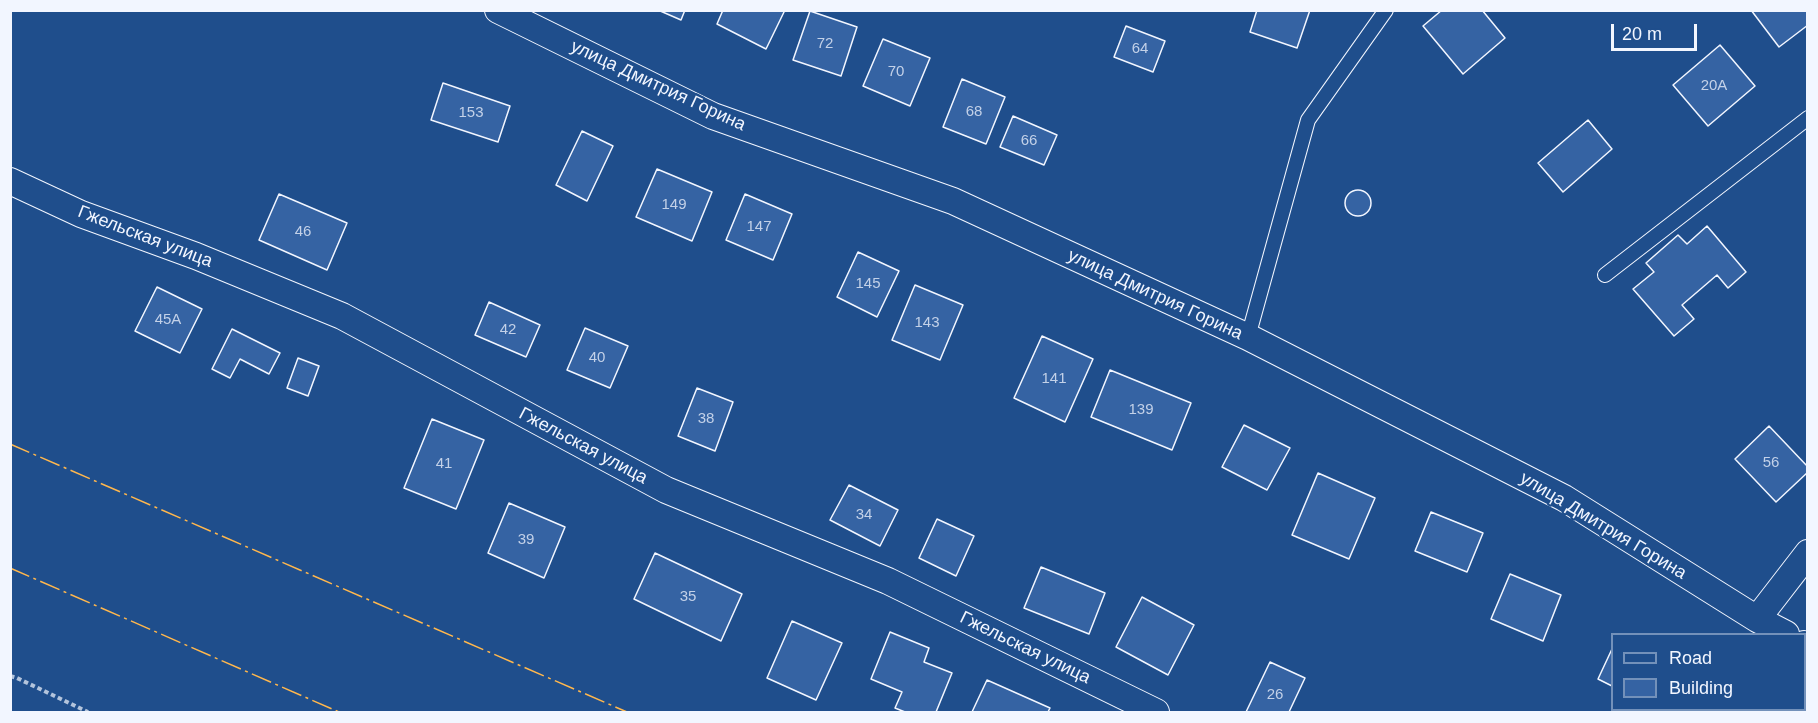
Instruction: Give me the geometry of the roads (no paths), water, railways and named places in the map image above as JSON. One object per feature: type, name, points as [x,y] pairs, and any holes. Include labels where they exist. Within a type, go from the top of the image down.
[{"type":"street","name":"улица Дмитрия Горина","points":[[498,10],[713,116],[953,201],[1248,337],[1564,498],[1757,619],[1784,633]]},
{"type":"street","name":"Гжельская улица","points":[[10,181],[81,214],[196,256],[342,316],[666,490],[888,581],[1156,712]]},
{"type":"street","points":[[1757,619],[1808,553]]},
{"type":"lane","points":[[1248,337],[1308,120],[1386,10]]},
{"type":"lane","points":[[1605,275],[1808,118]]}]
